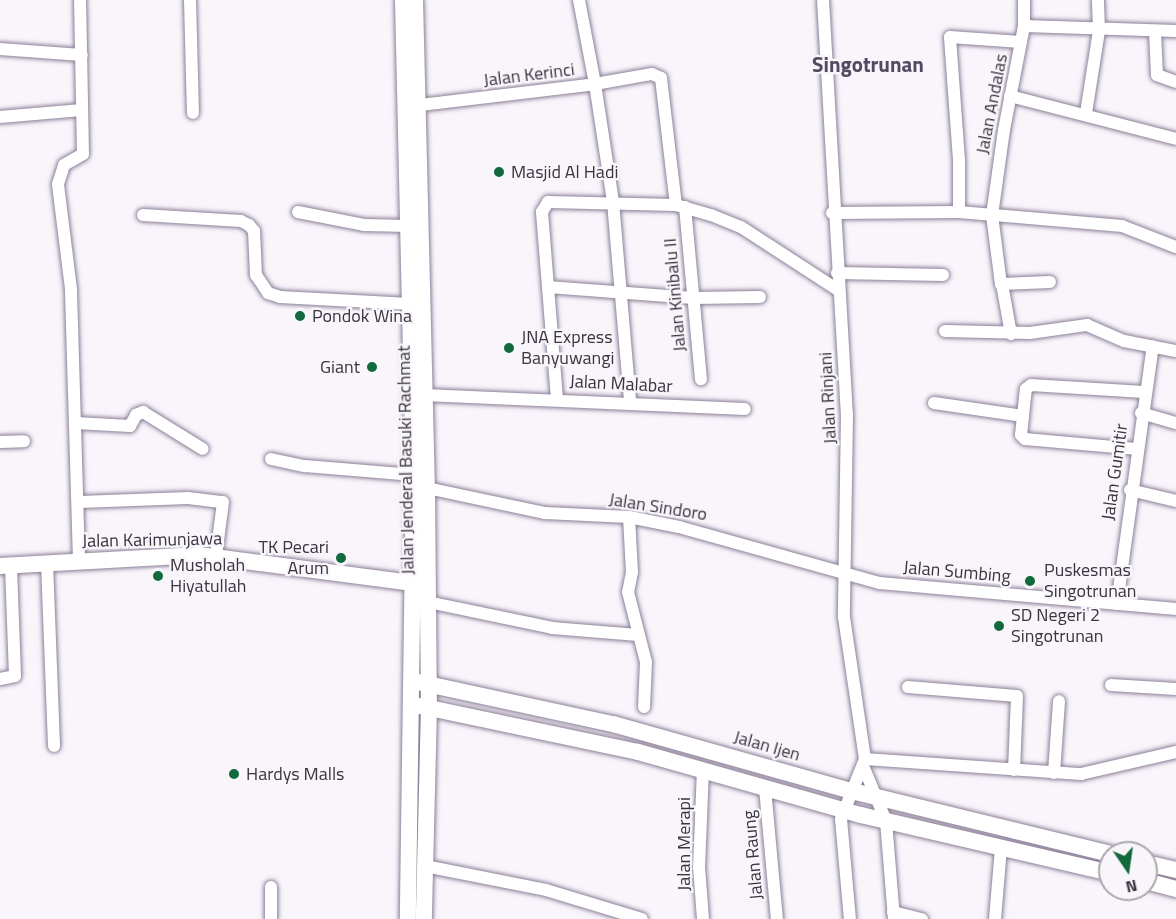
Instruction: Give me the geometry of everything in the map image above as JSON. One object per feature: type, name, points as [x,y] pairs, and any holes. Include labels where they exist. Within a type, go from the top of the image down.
[{"type":"street","points":[[79,561],[80,502],[71,289],[58,184],[63,165],[82,156],[80,0]]},
{"type":"street","points":[[190,0],[193,113]]},
{"type":"street","name":"Jalan Jenderal Basuki Rachmat","points":[[403,0],[409,226],[416,248],[427,488],[429,707],[424,919]]},
{"type":"street","name":"Jalan Jenderal Basuki Rachmat","points":[[408,919],[414,475],[410,304],[416,248],[420,105],[415,0]]},
{"type":"street","points":[[579,0],[595,84]]},
{"type":"street","name":"Jalan Rinjani","points":[[823,0],[832,213],[849,471],[843,575],[844,616],[865,763],[886,821],[893,915]]},
{"type":"street","name":"Jalan Andalas","points":[[1011,334],[992,215],[1010,96],[1024,26],[1022,0]]},
{"type":"street","points":[[1086,113],[1099,31],[1098,0]]},
{"type":"street","points":[[1024,26],[1099,31],[1176,31]]},
{"type":"street","points":[[1155,31],[1157,75],[1176,82]]},
{"type":"street","points":[[959,212],[959,160],[950,38],[1021,42]]},
{"type":"street","points":[[0,49],[82,55]]},
{"type":"street","name":"Jalan Kinibalu II","points":[[595,84],[652,74],[662,78],[694,298],[701,379]]},
{"type":"street","name":"Jalan Kerinci","points":[[420,105],[595,84],[613,202],[630,402]]},
{"type":"street","points":[[1010,96],[1086,113],[1176,139]]},
{"type":"street","points":[[0,117],[82,110]]},
{"type":"street","points":[[557,399],[548,288],[545,205],[552,201],[681,206],[741,227],[838,290]]},
{"type":"street","points":[[298,212],[364,225],[409,226]]},
{"type":"street","points":[[832,213],[959,212],[1128,227],[1176,247]]},
{"type":"street","points":[[143,215],[241,221],[249,225],[254,231],[256,275],[261,286],[280,297],[410,304]]},
{"type":"street","points":[[837,273],[943,275]]},
{"type":"street","points":[[1002,284],[1050,282]]},
{"type":"street","points":[[548,288],[694,298],[760,297]]},
{"type":"street","points":[[945,331],[1011,334],[1087,325],[1124,341],[1176,351]]},
{"type":"street","name":"Jalan Gumitir","points":[[1117,604],[1130,490],[1153,346]]},
{"type":"street","points":[[1136,449],[1023,439],[1026,389],[1031,385],[1144,392]]},
{"type":"street","name":"Jalan Malabar","points":[[424,395],[630,402],[745,409]]},
{"type":"street","points":[[934,403],[1023,416]]},
{"type":"street","points":[[76,423],[130,426],[136,415],[143,412],[203,448]]},
{"type":"street","points":[[1141,413],[1176,423]]},
{"type":"street","points":[[0,442],[24,441]]},
{"type":"street","points":[[271,459],[315,467],[414,475]]},
{"type":"street","name":"Jalan Sindoro","points":[[427,488],[545,513],[629,517],[713,534],[843,575]]},
{"type":"street","points":[[1130,490],[1176,501]]},
{"type":"street","points":[[80,502],[188,498],[223,501],[216,556]]},
{"type":"street","points":[[629,517],[632,572],[628,592],[646,662],[644,707]]},
{"type":"street","name":"Jalan Karimunjawa","points":[[6,566],[216,556],[411,583]]},
{"type":"street","points":[[47,563],[54,746]]},
{"type":"street","points":[[0,679],[15,676],[6,566]]},
{"type":"street","name":"Jalan Sumbing","points":[[843,575],[927,588],[1176,609]]},
{"type":"street","points":[[428,602],[552,628],[638,635]]},
{"type":"street","name":"Jalan Ijen","points":[[411,681],[613,724],[878,798],[1098,851]]},
{"type":"street","points":[[1111,685],[1176,689]]},
{"type":"street","points":[[908,687],[1017,696],[1014,770]]},
{"type":"street","points":[[1054,774],[1059,701]]},
{"type":"street","points":[[411,705],[539,728],[703,769],[842,810],[1098,870]]},
{"type":"street","points":[[850,919],[842,810],[865,763],[1054,774],[1109,769],[1176,752]]},
{"type":"street","name":"Jalan Merapi","points":[[703,769],[699,867],[703,919]]},
{"type":"street","name":"Jalan Raung","points":[[765,788],[777,919]]},
{"type":"street","points":[[995,919],[1001,847]]},
{"type":"street","points":[[1158,865],[1176,870]]},
{"type":"street","points":[[425,866],[546,890],[642,919]]},
{"type":"street","points":[[1158,885],[1176,889]]},
{"type":"street","points":[[271,887],[271,919]]},
{"type":"street","points":[[893,915],[922,919]]},
{"type":"place","name":"Masjid Al Hadi","points":[[499,172]]},
{"type":"place","name":"Pondok Wina","points":[[300,316]]},
{"type":"place","name":"JNA Express Banyuwangi","points":[[509,348]]},
{"type":"place","name":"Giant","points":[[372,367]]},
{"type":"place","name":"TK Pecari Arum","points":[[341,558]]},
{"type":"place","name":"Musholah Hiyatullah","points":[[158,576]]},
{"type":"place","name":"Puskesmas Singotrunan","points":[[1030,581]]},
{"type":"place","name":"SD Negeri 2 Singotrunan","points":[[999,626]]},
{"type":"place","name":"Hardys Malls","points":[[234,774]]},
{"type":"district","name":"Singotrunan","points":[[868,64]]}]
